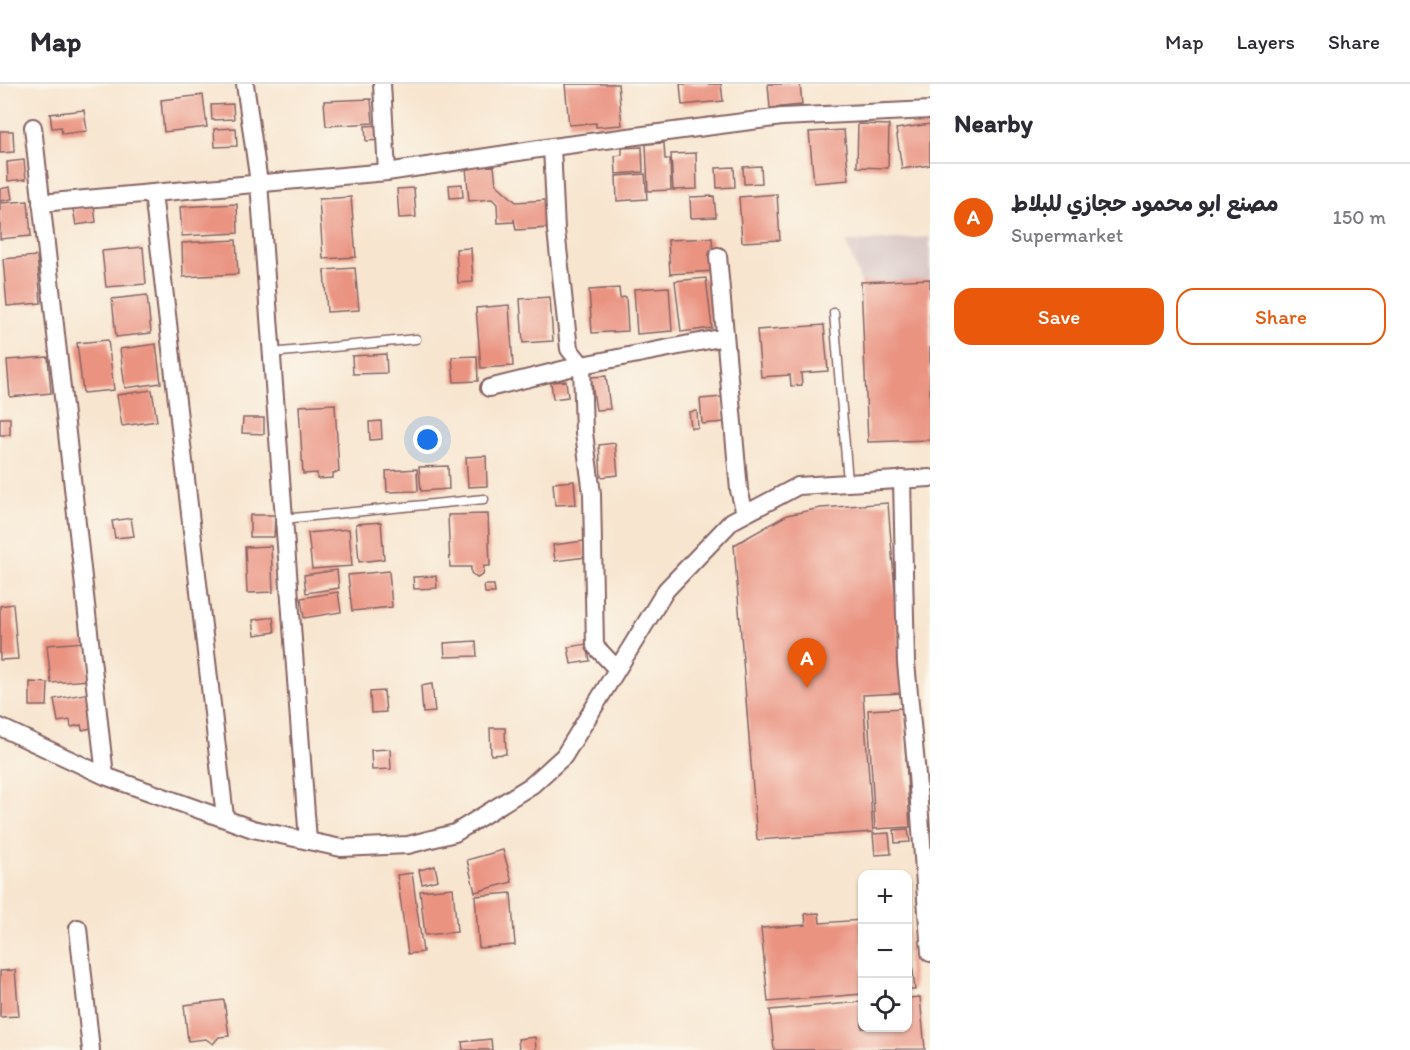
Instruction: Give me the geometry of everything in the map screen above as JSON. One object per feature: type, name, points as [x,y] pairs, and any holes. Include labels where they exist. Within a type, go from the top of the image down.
[{"type":"street","points":[[245,84],[259,183],[308,841]]},
{"type":"street","points":[[382,84],[387,172]]},
{"type":"street","points":[[41,203],[387,172],[552,147],[782,117],[930,110]]},
{"type":"street","points":[[33,127],[105,776]]},
{"type":"street","points":[[552,147],[556,230],[569,350],[582,365],[584,433],[592,494],[595,646],[616,668]]},
{"type":"street","points":[[153,193],[225,817]]},
{"type":"street","points":[[718,256],[739,490],[745,513]]},
{"type":"street","points":[[489,388],[582,365],[725,337]]},
{"type":"street","points":[[0,727],[105,776],[225,817],[253,829],[341,848],[372,849],[408,845],[455,833],[532,785],[564,756],[666,590],[732,521],[798,486],[930,477]]},
{"type":"street","points":[[902,479],[906,663],[924,774],[930,953]]},
{"type":"street","points":[[78,928],[91,1050]]},
{"type":"lane","points":[[834,313],[848,482]]},
{"type":"lane","points":[[271,353],[416,339]]},
{"type":"lane","points":[[283,519],[484,499]]},
{"type":"shaded area","points":[[930,237],[930,440],[868,442],[861,283],[846,242]]},
{"type":"building","points":[[565,84],[618,84],[622,125],[596,127],[596,123],[569,125]]},
{"type":"building","points":[[680,84],[721,84],[723,101],[682,105]]},
{"type":"building","points":[[768,84],[800,84],[802,105],[770,108]]},
{"type":"building","points":[[203,95],[207,127],[164,132],[161,100]]},
{"type":"building","points":[[371,99],[373,123],[326,126],[324,101]]},
{"type":"building","points":[[233,104],[234,119],[212,120],[211,105]]},
{"type":"building","points":[[84,110],[87,131],[62,134],[61,127],[52,128],[50,114]]},
{"type":"building","points":[[858,124],[889,125],[888,168],[857,167]]},
{"type":"building","points":[[930,124],[930,165],[902,169],[896,129]]},
{"type":"building","points":[[380,125],[381,140],[366,141],[365,126]]},
{"type":"building","points":[[236,128],[237,146],[215,147],[214,129]]},
{"type":"building","points":[[844,130],[849,180],[814,183],[809,132]]},
{"type":"building","points":[[0,131],[13,131],[14,152],[0,153]]},
{"type":"building","points":[[664,143],[665,159],[670,159],[671,190],[648,191],[646,144]]},
{"type":"building","points":[[642,147],[643,172],[616,174],[615,156],[622,155],[622,148]]},
{"type":"building","points":[[696,153],[697,189],[673,190],[671,154]]},
{"type":"building","points":[[24,160],[26,179],[8,181],[7,162]]},
{"type":"building","points":[[494,166],[496,184],[516,202],[546,200],[548,228],[516,230],[514,219],[514,222],[498,223],[497,204],[492,199],[469,201],[466,167]]},
{"type":"building","points":[[761,166],[762,183],[744,184],[743,167]]},
{"type":"building","points":[[734,167],[735,187],[717,188],[716,168]]},
{"type":"building","points":[[645,174],[647,199],[617,201],[616,176]]},
{"type":"building","points":[[462,184],[463,197],[450,198],[449,185]]},
{"type":"building","points":[[10,187],[12,199],[0,201],[0,189]]},
{"type":"building","points":[[414,188],[416,217],[399,218],[397,189]]},
{"type":"building","points":[[777,194],[780,240],[742,242],[739,197]]},
{"type":"building","points":[[714,196],[716,217],[691,218],[690,197]]},
{"type":"building","points":[[351,197],[356,257],[323,259],[319,199]]},
{"type":"building","points":[[28,201],[31,236],[0,239],[0,203]]},
{"type":"building","points":[[237,204],[238,233],[182,236],[180,207]]},
{"type":"building","points":[[94,206],[96,222],[76,225],[73,209]]},
{"type":"building","points":[[712,238],[714,271],[670,274],[668,240]]},
{"type":"building","points":[[236,240],[238,274],[183,277],[182,243]]},
{"type":"building","points":[[143,247],[146,284],[106,287],[102,251]]},
{"type":"building","points":[[471,248],[473,282],[458,283],[456,249]]},
{"type":"building","points":[[37,256],[41,303],[7,306],[3,259]]},
{"type":"building","points":[[355,268],[359,310],[327,312],[324,270]]},
{"type":"building","points":[[706,278],[712,328],[681,332],[675,281]]},
{"type":"building","points":[[930,279],[930,440],[868,442],[861,282]]},
{"type":"building","points":[[669,287],[672,331],[637,334],[634,289]]},
{"type":"building","points":[[619,288],[620,298],[626,297],[628,331],[592,333],[589,290]]},
{"type":"building","points":[[147,295],[151,333],[116,337],[112,299]]},
{"type":"building","points":[[550,297],[553,341],[523,343],[520,299]]},
{"type":"building","points":[[509,305],[513,366],[481,368],[476,308]]},
{"type":"building","points":[[824,325],[828,371],[801,373],[802,385],[791,386],[790,375],[761,377],[757,330]]},
{"type":"building","points":[[108,340],[114,390],[83,393],[77,343]]},
{"type":"building","points":[[156,344],[161,383],[125,388],[120,349]]},
{"type":"building","points":[[386,354],[387,373],[353,374],[352,356]]},
{"type":"building","points":[[477,356],[478,381],[454,382],[452,357]]},
{"type":"building","points":[[48,357],[51,393],[10,397],[7,360]]},
{"type":"building","points":[[606,376],[610,409],[596,410],[591,377]]},
{"type":"building","points":[[566,381],[568,397],[553,399],[551,382]]},
{"type":"building","points":[[152,390],[157,421],[122,426],[117,395]]},
{"type":"building","points":[[722,397],[724,422],[702,424],[700,399]]},
{"type":"building","points":[[335,404],[339,472],[333,473],[333,478],[317,479],[317,473],[303,474],[299,406]]},
{"type":"building","points":[[697,411],[698,428],[691,428],[689,412]]},
{"type":"building","points":[[0,418],[10,418],[10,435],[0,435]]},
{"type":"building","points":[[243,418],[264,418],[264,434],[242,433]]},
{"type":"building","points":[[381,421],[382,439],[370,440],[369,422]]},
{"type":"building","points":[[615,443],[618,475],[601,477],[599,445]]},
{"type":"building","points":[[486,456],[487,486],[468,487],[466,457]]},
{"type":"building","points":[[448,466],[449,489],[421,491],[419,467]]},
{"type":"building","points":[[417,469],[418,491],[387,492],[386,471]]},
{"type":"building","points":[[574,481],[576,504],[555,505],[553,483]]},
{"type":"building","points":[[888,503],[903,693],[863,695],[873,832],[757,840],[734,545],[787,515],[821,508]]},
{"type":"building","points":[[488,514],[490,566],[484,566],[483,575],[477,578],[471,573],[471,567],[450,567],[448,515]]},
{"type":"building","points":[[250,515],[275,515],[274,537],[250,537]]},
{"type":"building","points":[[131,518],[134,536],[115,538],[112,521]]},
{"type":"building","points":[[381,522],[384,559],[359,562],[356,524]]},
{"type":"building","points":[[349,529],[352,566],[312,569],[308,533]]},
{"type":"building","points":[[584,541],[586,557],[555,561],[553,545]]},
{"type":"building","points":[[271,546],[273,592],[247,593],[245,547]]},
{"type":"building","points":[[337,570],[339,588],[306,593],[304,575]]},
{"type":"building","points":[[389,571],[392,607],[352,611],[348,575]]},
{"type":"building","points":[[436,576],[437,588],[414,589],[413,577]]},
{"type":"building","points":[[484,585],[494,585],[495,593],[485,593]]},
{"type":"building","points":[[338,592],[341,612],[304,618],[301,598]]},
{"type":"building","points":[[13,604],[18,659],[0,660],[0,606]]},
{"type":"building","points":[[273,617],[275,632],[255,635],[253,620]]},
{"type":"building","points":[[476,641],[477,656],[445,657],[444,643]]},
{"type":"building","points":[[85,642],[89,680],[51,683],[47,645]]},
{"type":"building","points":[[587,644],[590,661],[571,664],[568,647]]},
{"type":"building","points":[[30,682],[48,683],[47,706],[30,706]]},
{"type":"building","points":[[432,684],[435,712],[423,713],[421,686]]},
{"type":"building","points":[[384,691],[386,712],[371,713],[370,692]]},
{"type":"building","points":[[90,693],[96,727],[82,730],[81,725],[71,727],[70,720],[58,722],[54,699]]},
{"type":"building","points":[[903,708],[910,827],[875,829],[868,710]]},
{"type":"building","points":[[490,728],[505,728],[506,754],[491,755]]},
{"type":"building","points":[[390,749],[391,769],[372,770],[371,750]]},
{"type":"building","points":[[908,829],[910,842],[895,843],[894,830]]},
{"type":"building","points":[[889,833],[891,854],[875,855],[873,834]]},
{"type":"building","points":[[503,850],[512,882],[475,892],[467,860]]},
{"type":"building","points":[[435,866],[438,880],[422,884],[419,870]]},
{"type":"building","points":[[412,873],[423,952],[408,954],[397,875]]},
{"type":"building","points":[[453,888],[457,932],[425,935],[420,891]]},
{"type":"building","points":[[511,893],[515,945],[479,948],[475,896]]},
{"type":"building","points":[[819,913],[820,923],[858,920],[858,994],[768,1002],[761,928],[806,925],[805,914]]},
{"type":"building","points":[[912,962],[915,990],[912,990]]},
{"type":"building","points":[[15,970],[19,1016],[0,1017],[0,971]]},
{"type":"building","points":[[920,997],[925,1049],[774,1050],[770,1010],[858,1002],[858,1032],[912,1032],[912,998]]},
{"type":"building","points":[[224,1000],[229,1036],[219,1037],[213,1044],[206,1039],[188,1041],[184,1005]]},
{"type":"building","points":[[535,1037],[536,1050],[519,1050],[518,1039]]},
{"type":"building","points":[[491,1039],[492,1050],[463,1050],[462,1042]]},
{"type":"place","name":"مصنع ابو محمود حجازي للبلاط","points":[[807,688]]}]
